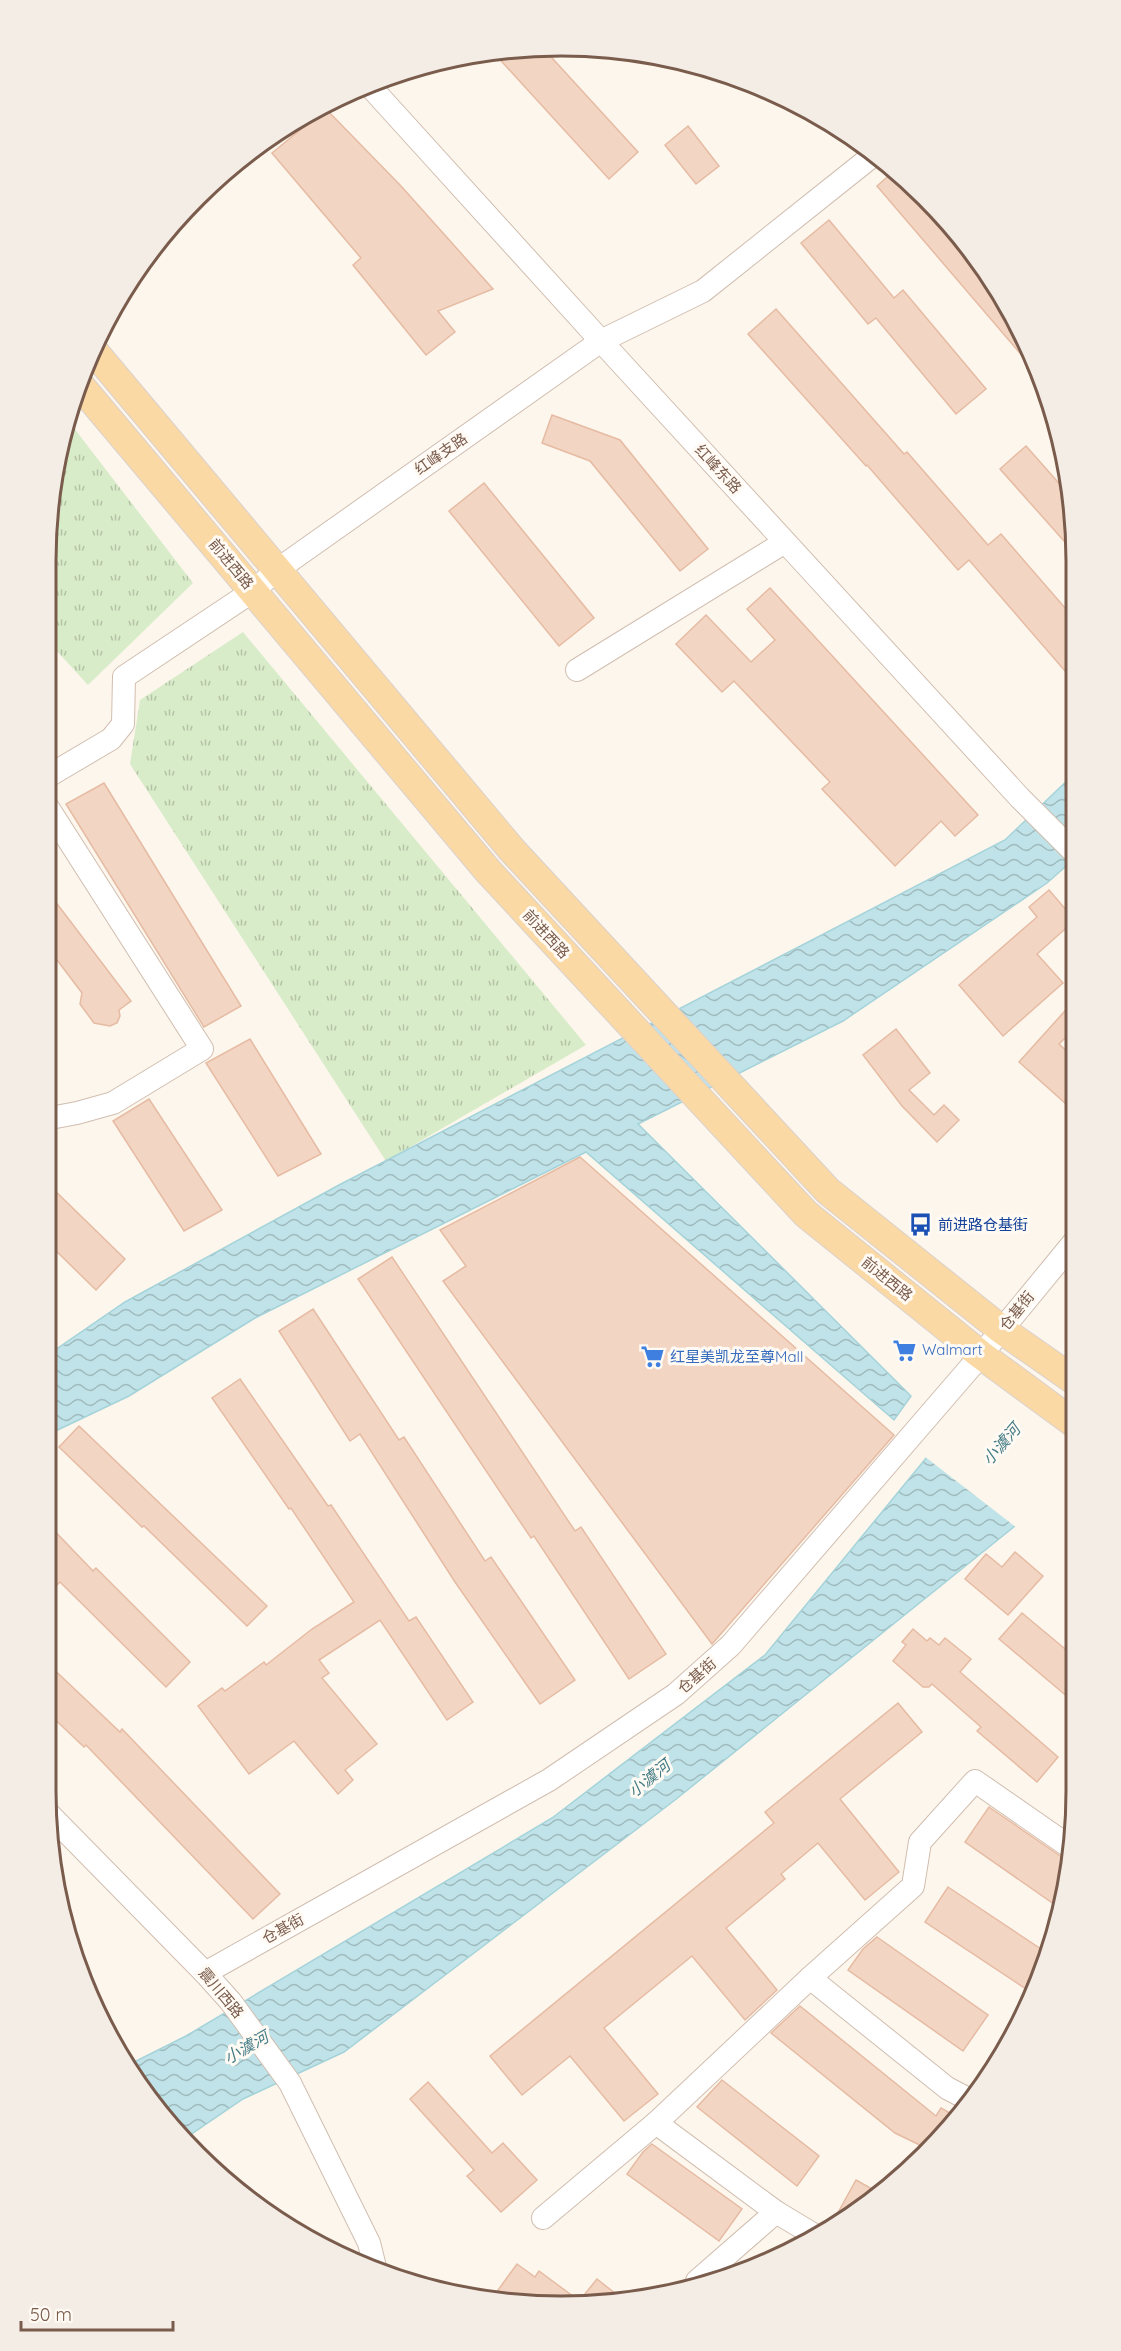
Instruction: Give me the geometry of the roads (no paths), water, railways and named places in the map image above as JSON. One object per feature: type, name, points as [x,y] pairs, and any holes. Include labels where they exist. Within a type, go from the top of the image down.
[{"type":"main road","points":[[99,357],[512,850],[828,1191],[1010,1336],[1066,1375]]},
{"type":"main road","name":"前进西路","points":[[85,391],[488,871],[806,1214],[989,1361],[1066,1417]]},
{"type":"street","name":"红峰东路","points":[[374,91],[1020,798],[1066,844]]},
{"type":"street","name":"红峰支路","points":[[56,772],[111,739],[123,724],[124,677],[253,591],[278,570],[601,341],[703,291],[868,160]]},
{"type":"street","points":[[577,670],[785,542]]},
{"type":"street","points":[[56,820],[202,1049],[113,1103],[56,1117]]},
{"type":"street","name":"仓基街","points":[[205,1973],[549,1780],[676,1694],[731,1645],[989,1361],[1010,1336],[1066,1254]]},
{"type":"street","points":[[543,2218],[656,2123],[810,1978],[913,1886],[920,1842],[975,1782],[1062,1842]]},
{"type":"street","name":"震川西路","points":[[57,1822],[231,2002],[290,2083],[369,2243],[373,2259]]},
{"type":"street","points":[[810,1978],[947,2088],[962,2096]]},
{"type":"street","points":[[656,2123],[776,2212],[807,2231]]},
{"type":"street","points":[[705,2274],[776,2212]]},
{"type":"water","points":[[1066,782],[1066,866],[1047,883],[843,1021],[638,1124],[911,1396],[894,1420],[586,1152],[255,1318],[129,1396],[56,1431],[56,1349],[125,1302],[339,1185],[1005,840]]},
{"type":"water","name":"小澞河","points":[[931,1452],[1020,1522],[675,1800],[344,2052],[243,2099],[191,2134],[160,2098],[141,2071],[135,2062],[186,2036],[552,1818],[765,1655]]},
{"type":"place","name":"前进路仓基街","points":[[920,1225]]},
{"type":"place","name":"Walmart","points":[[904,1350]]},
{"type":"place","name":"红星美凯龙至尊Mall","points":[[652,1357]]}]
